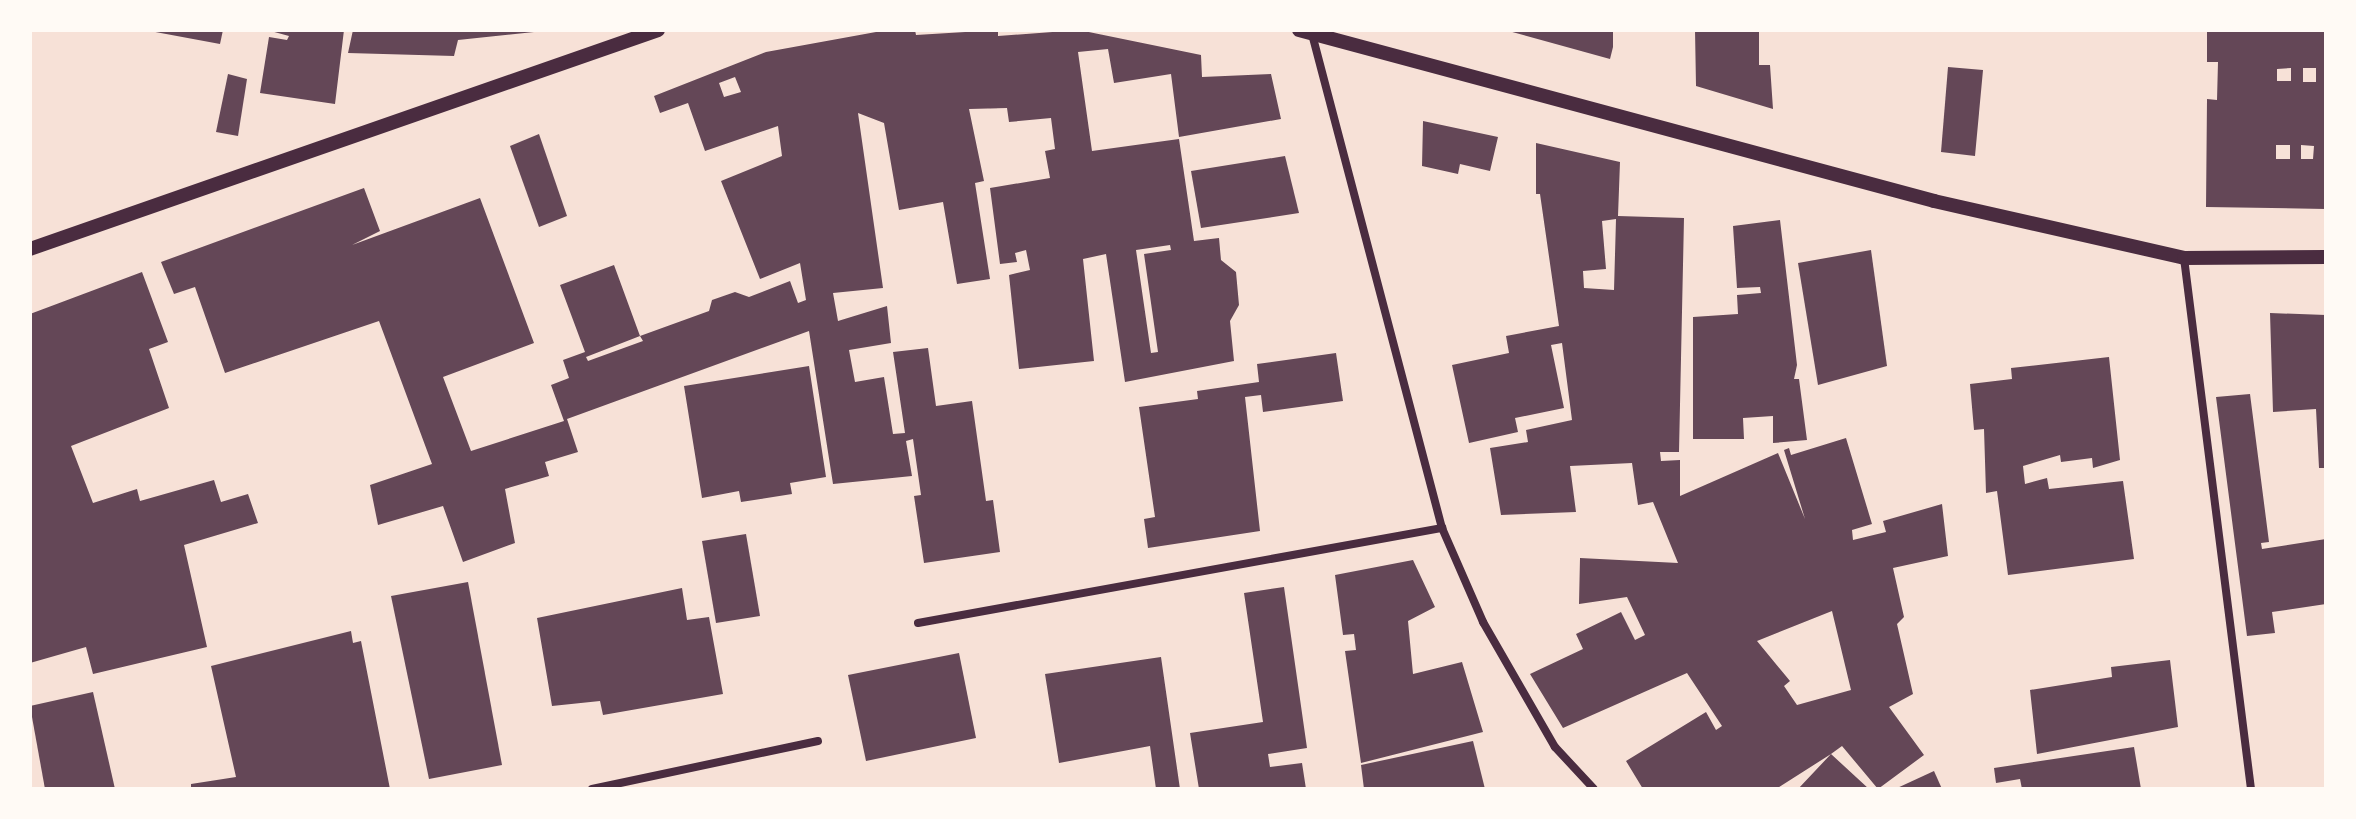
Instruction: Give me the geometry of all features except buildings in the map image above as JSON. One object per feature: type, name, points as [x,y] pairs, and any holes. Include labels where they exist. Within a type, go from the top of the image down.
[{"type":"street","points":[[30,249],[658,30]]},
{"type":"street","points":[[1306,32],[1934,201],[2184,258],[2326,257]]},
{"type":"street","points":[[1306,32],[1442,528],[1483,622],[1555,747],[1594,789]]},
{"type":"street","points":[[2184,258],[2251,789]]},
{"type":"street","points":[[918,623],[1442,528]]},
{"type":"street","points":[[592,789],[818,741]]}]
